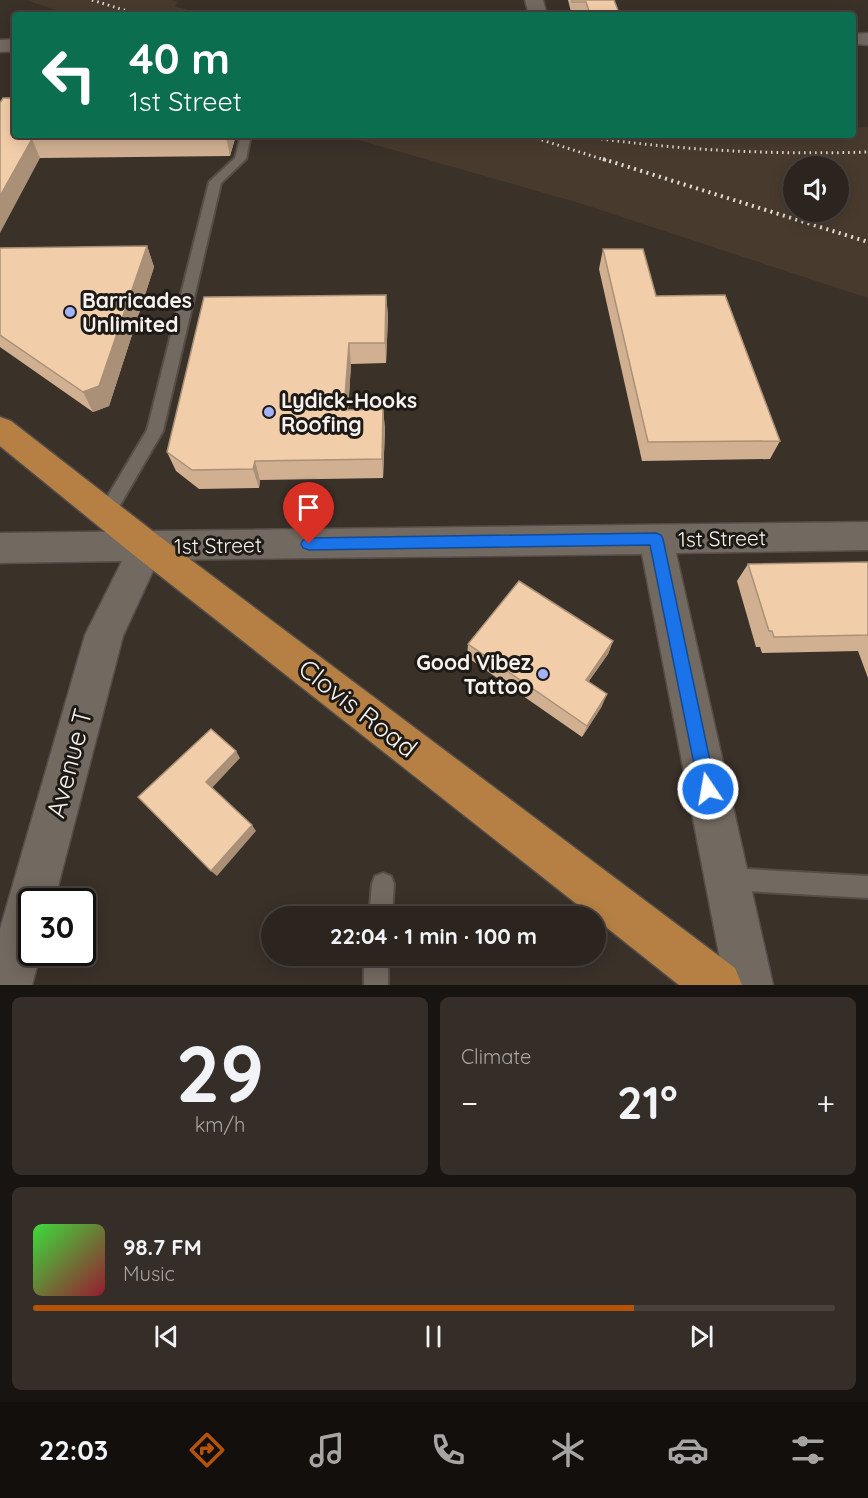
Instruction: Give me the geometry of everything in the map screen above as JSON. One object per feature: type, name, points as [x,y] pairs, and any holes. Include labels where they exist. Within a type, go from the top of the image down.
[{"type":"highway","name":"Clovis Road","points":[[0,429],[147,546],[718,985]]},
{"type":"street","name":"1st Street","points":[[0,548],[868,536]]},
{"type":"street","points":[[656,539],[749,985]]},
{"type":"street","name":"Avenue T","points":[[8,985],[104,635],[147,546]]},
{"type":"lane","points":[[106,514],[155,431],[215,182],[240,159],[245,138]]},
{"type":"lane","points":[[726,879],[868,887]]},
{"type":"lane","points":[[381,906],[383,884]]},
{"type":"lane","points":[[376,966],[376,985]]},
{"type":"shaded area","points":[[26,0],[171,0],[179,2],[174,6],[195,12],[61,12]]},
{"type":"shaded area","points":[[868,127],[868,298],[579,203],[352,138],[856,138],[856,128]]},
{"type":"building","points":[[572,0],[614,0],[619,12],[589,12],[586,2],[572,2]]},
{"type":"building","points":[[3,98],[12,98],[12,138],[129,138],[32,139],[0,196],[0,103]]},
{"type":"building","name":"Barricades Unlimited","points":[[147,246],[99,386],[83,392],[0,335],[0,248]]},
{"type":"building","points":[[603,249],[643,249],[656,296],[725,295],[780,441],[648,442]]},
{"type":"building","name":"Lydick-Hooks Roofing","points":[[386,295],[385,343],[349,343],[344,410],[383,409],[382,459],[255,461],[253,469],[192,470],[167,452],[204,297]]},
{"type":"building","points":[[868,562],[868,635],[774,637],[772,631],[769,631],[748,564]]},
{"type":"building","name":"Good Vibez Tattoo","points":[[519,581],[613,641],[586,680],[607,694],[587,726],[468,644]]},
{"type":"building","points":[[211,729],[236,751],[206,782],[252,825],[211,871],[138,797]]},
{"type":"railway","points":[[92,0],[130,12]]},
{"type":"railway","points":[[535,138],[608,161]]},
{"type":"railway","points":[[598,138],[721,150],[794,153],[868,152]]},
{"type":"railway","points":[[603,159],[868,242]]},
{"type":"place","name":"Barricades Unlimited","points":[[70,312]]},
{"type":"place","name":"Lydick-Hooks Roofing","points":[[269,412]]},
{"type":"place","name":"Good Vibez Tattoo","points":[[543,674]]},
{"type":"route","points":[[309,544],[656,539],[708,789]]}]
